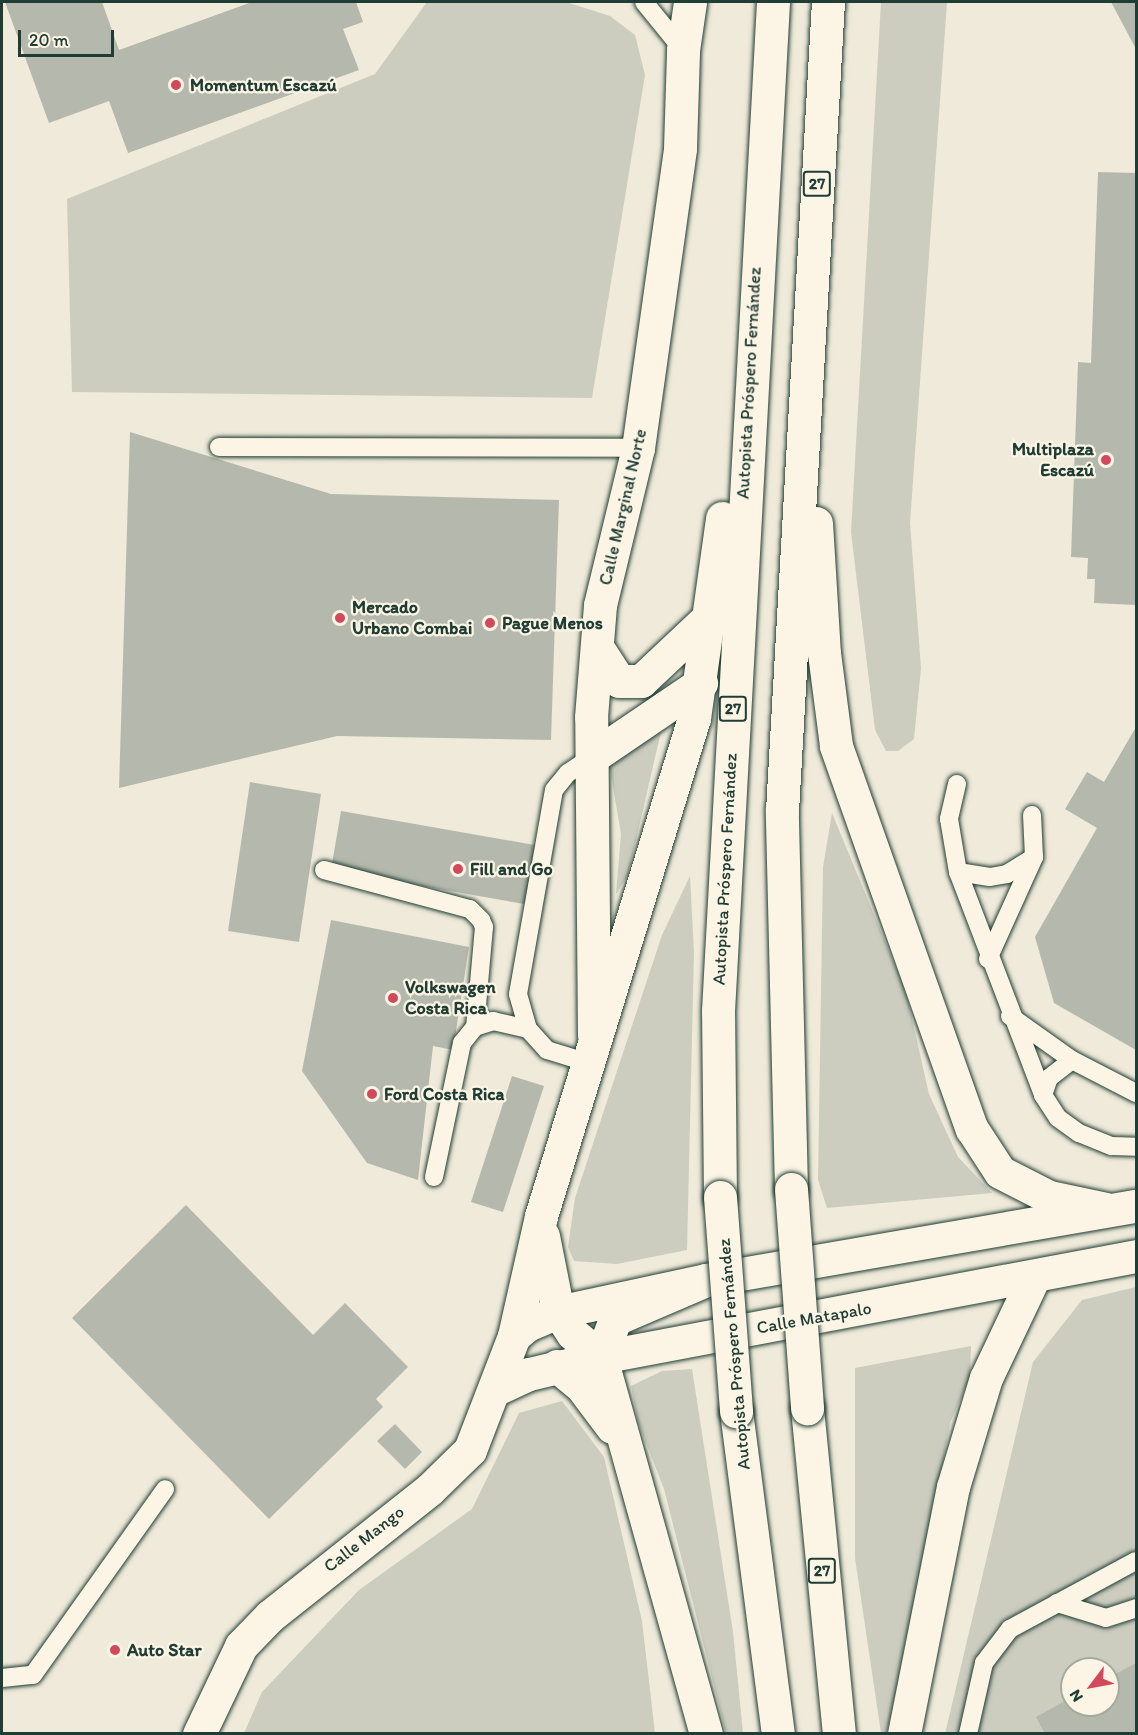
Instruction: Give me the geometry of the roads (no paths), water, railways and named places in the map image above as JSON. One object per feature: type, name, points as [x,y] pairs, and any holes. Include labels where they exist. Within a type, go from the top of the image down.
[{"type":"main road","name":"Calle Marginal Norte","points":[[592,1057],[592,757],[600,605],[638,448],[680,148],[683,50],[690,2]]},
{"type":"main road","name":"Autopista Próspero Fernández","points":[[773,2],[758,221],[718,1011],[720,1197],[736,1411],[778,1734]]},
{"type":"main road","name":"27","points":[[828,2],[782,811],[791,1189],[807,1408],[838,1734]]},
{"type":"main road","name":"Calle Mango","points":[[199,1734],[241,1646],[270,1616],[430,1489],[470,1450],[514,1336],[541,1216],[592,1057],[701,683],[758,221]]},
{"type":"main road","points":[[806,366],[824,653],[836,746],[972,1129],[1000,1172],[1049,1197],[1121,1208]]},
{"type":"main road","points":[[597,647],[619,681],[641,681],[711,615]]},
{"type":"main road","points":[[592,757],[701,683]]},
{"type":"main road","points":[[514,1336],[527,1325],[558,1312],[706,1280],[1121,1208]]},
{"type":"main road","points":[[541,1216],[558,1312],[572,1333],[601,1357]]},
{"type":"main road","name":"Calle Matapalo","points":[[494,1390],[557,1366],[1033,1278],[1137,1256]]},
{"type":"main road","points":[[904,1734],[953,1487],[986,1378],[1033,1278]]},
{"type":"main road","points":[[706,1280],[615,1319],[601,1357],[623,1443],[706,1734]]},
{"type":"main road","points":[[557,1366],[588,1393],[623,1443]]},
{"type":"lane","points":[[644,2],[683,50]]},
{"type":"lane","points":[[219,447],[638,448]]},
{"type":"lane","points":[[592,757],[568,773],[554,790],[518,994],[528,1029],[547,1050],[592,1057]]},
{"type":"lane","points":[[957,784],[949,819],[958,872],[988,959],[1042,1095],[1058,1118],[1079,1133],[1112,1146],[1137,1147]]},
{"type":"lane","points":[[988,959],[1034,857],[1032,815]]},
{"type":"lane","points":[[958,872],[990,877],[1007,874],[1034,857]]},
{"type":"lane","points":[[324,870],[470,909],[481,920],[475,1027]]},
{"type":"lane","points":[[1010,1016],[1071,1060],[1137,1093]]},
{"type":"lane","points":[[434,1177],[462,1043],[475,1027],[493,1021],[528,1029]]},
{"type":"lane","points":[[1042,1095],[1049,1078],[1071,1060]]},
{"type":"lane","points":[[2,1678],[33,1675],[165,1489]]},
{"type":"lane","points":[[968,1734],[984,1662],[1010,1629],[1137,1561]]},
{"type":"lane","points":[[1057,1603],[1106,1618],[1136,1608]]},
{"type":"place","name":"Momentum Escazú","points":[[176,85]]},
{"type":"place","name":"Multiplaza Escazú","points":[[1106,460]]},
{"type":"place","name":"Mercado Urbano Combai","points":[[340,618]]},
{"type":"place","name":"Pague Menos","points":[[490,623]]},
{"type":"place","name":"Fill and Go","points":[[458,869]]},
{"type":"place","name":"Volkswagen Costa Rica","points":[[393,998]]},
{"type":"place","name":"Ford Costa Rica","points":[[372,1094]]},
{"type":"place","name":"Auto Star","points":[[115,1650]]}]
